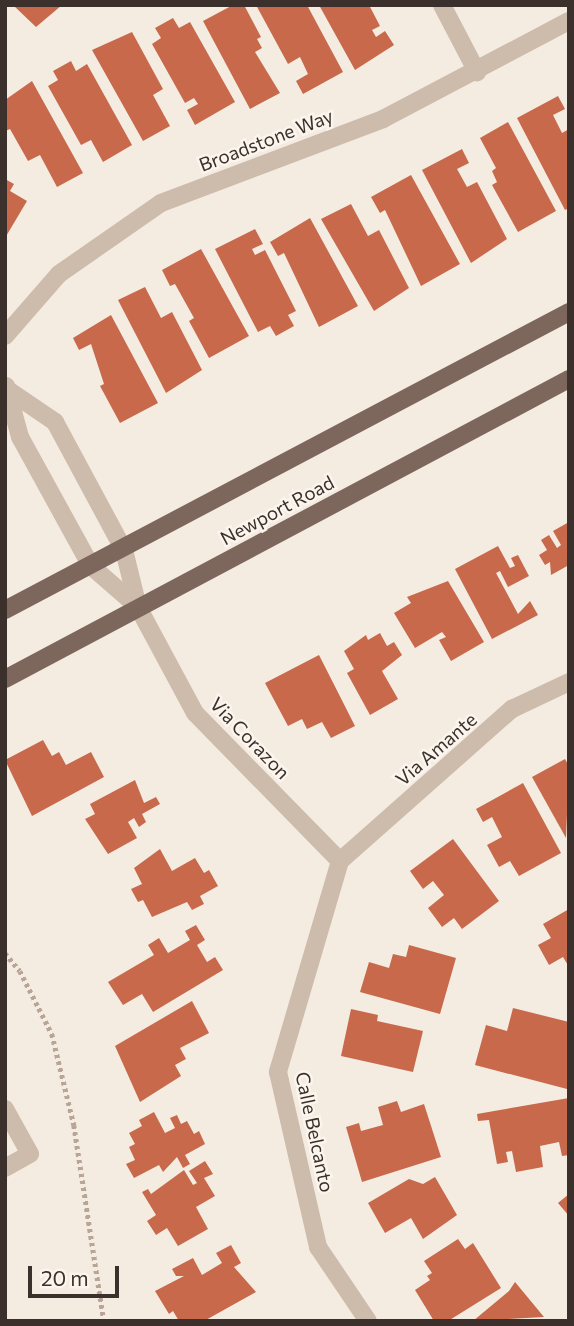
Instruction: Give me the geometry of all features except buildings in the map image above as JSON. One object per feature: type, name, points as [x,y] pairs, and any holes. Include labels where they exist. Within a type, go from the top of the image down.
[{"type":"main road","name":"Newport Road","points":[[5,610],[124,550],[569,312]]},
{"type":"main road","name":"Newport Road","points":[[5,679],[569,379]]},
{"type":"street","points":[[442,5],[477,72]]},
{"type":"street","name":"Broadstone Way","points":[[5,336],[59,274],[161,203],[383,118],[477,72],[569,21]]},
{"type":"street","points":[[7,388],[20,437],[91,566],[138,607]]},
{"type":"street","name":"Via Corazon","points":[[7,388],[55,422],[124,550],[138,607],[195,713],[340,861]]},
{"type":"street","name":"Via Amante","points":[[340,861],[512,709],[569,682]]},
{"type":"street","name":"Calle Belcanto","points":[[340,861],[278,1072],[318,1247],[368,1321]]},
{"type":"street","points":[[5,1109],[30,1154],[5,1168]]},
{"type":"path","points":[[5,953],[20,971],[52,1034],[74,1125],[104,1321]]}]
